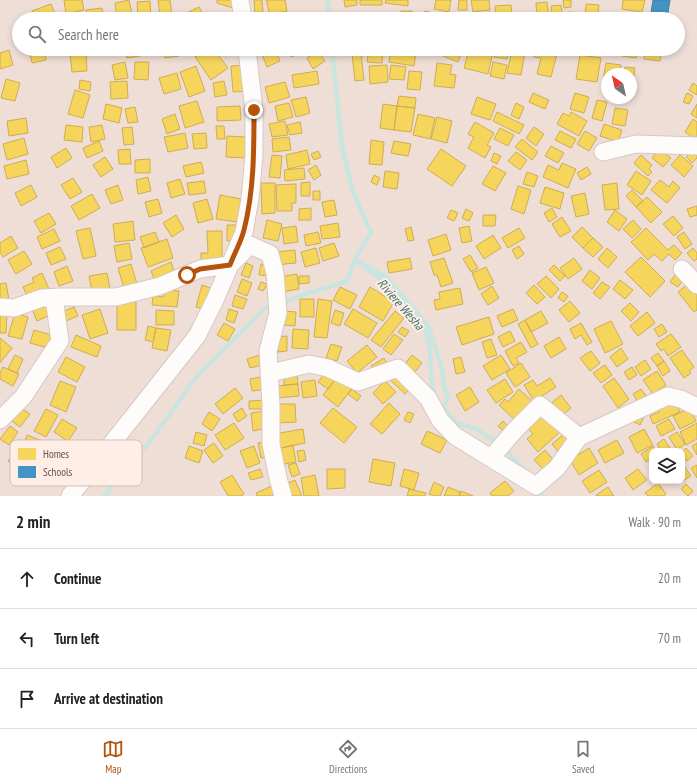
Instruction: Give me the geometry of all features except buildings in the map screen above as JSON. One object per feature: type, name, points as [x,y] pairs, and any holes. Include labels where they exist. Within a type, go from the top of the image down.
[{"type":"street","points":[[240,0],[242,12]]},
{"type":"street","points":[[114,440],[197,336],[215,300],[244,232],[250,199],[254,155],[254,110],[248,56]]},
{"type":"street","points":[[603,152],[636,144],[697,146]]},
{"type":"street","points":[[0,307],[14,308],[42,298],[116,297],[160,286],[200,269],[230,265],[250,245],[270,254],[275,274],[278,313],[268,351],[270,373],[271,444],[283,496]]},
{"type":"street","points":[[682,269],[697,285]]},
{"type":"street","points":[[0,420],[23,397],[60,341],[54,298]]},
{"type":"street","points":[[270,373],[309,364],[328,368],[358,382],[398,368],[428,398],[440,420],[455,436],[536,486],[557,468],[579,438],[668,396],[697,407]]},
{"type":"street","points":[[491,458],[515,430],[540,405],[579,438]]},
{"type":"street","points":[[70,496],[78,486]]},
{"type":"shaded area","points":[[0,0],[697,0],[697,496],[0,496]]},
{"type":"waterway","points":[[328,0],[329,12]]},
{"type":"waterway","points":[[142,451],[198,375],[264,309],[275,304],[347,281],[355,260],[371,232],[353,192],[342,147],[333,56]]},
{"type":"waterway","points":[[355,260],[385,276],[429,327],[443,373],[444,386],[448,399],[443,408],[457,423],[476,429],[498,443]]},
{"type":"waterway","name":"Riviere Wesha","points":[[364,267],[378,277],[425,330],[430,349],[431,378],[434,396]]},
{"type":"waterway","name":"Riviere Wesha","points":[[504,448],[526,472]]},
{"type":"waterway","points":[[104,496],[112,486]]},
{"type":"waterway","name":"Riviere Wesha","points":[[537,488],[543,496]]},
{"type":"route","points":[[187,275],[200,269],[230,265],[244,232],[250,199],[254,155],[254,110]]}]
